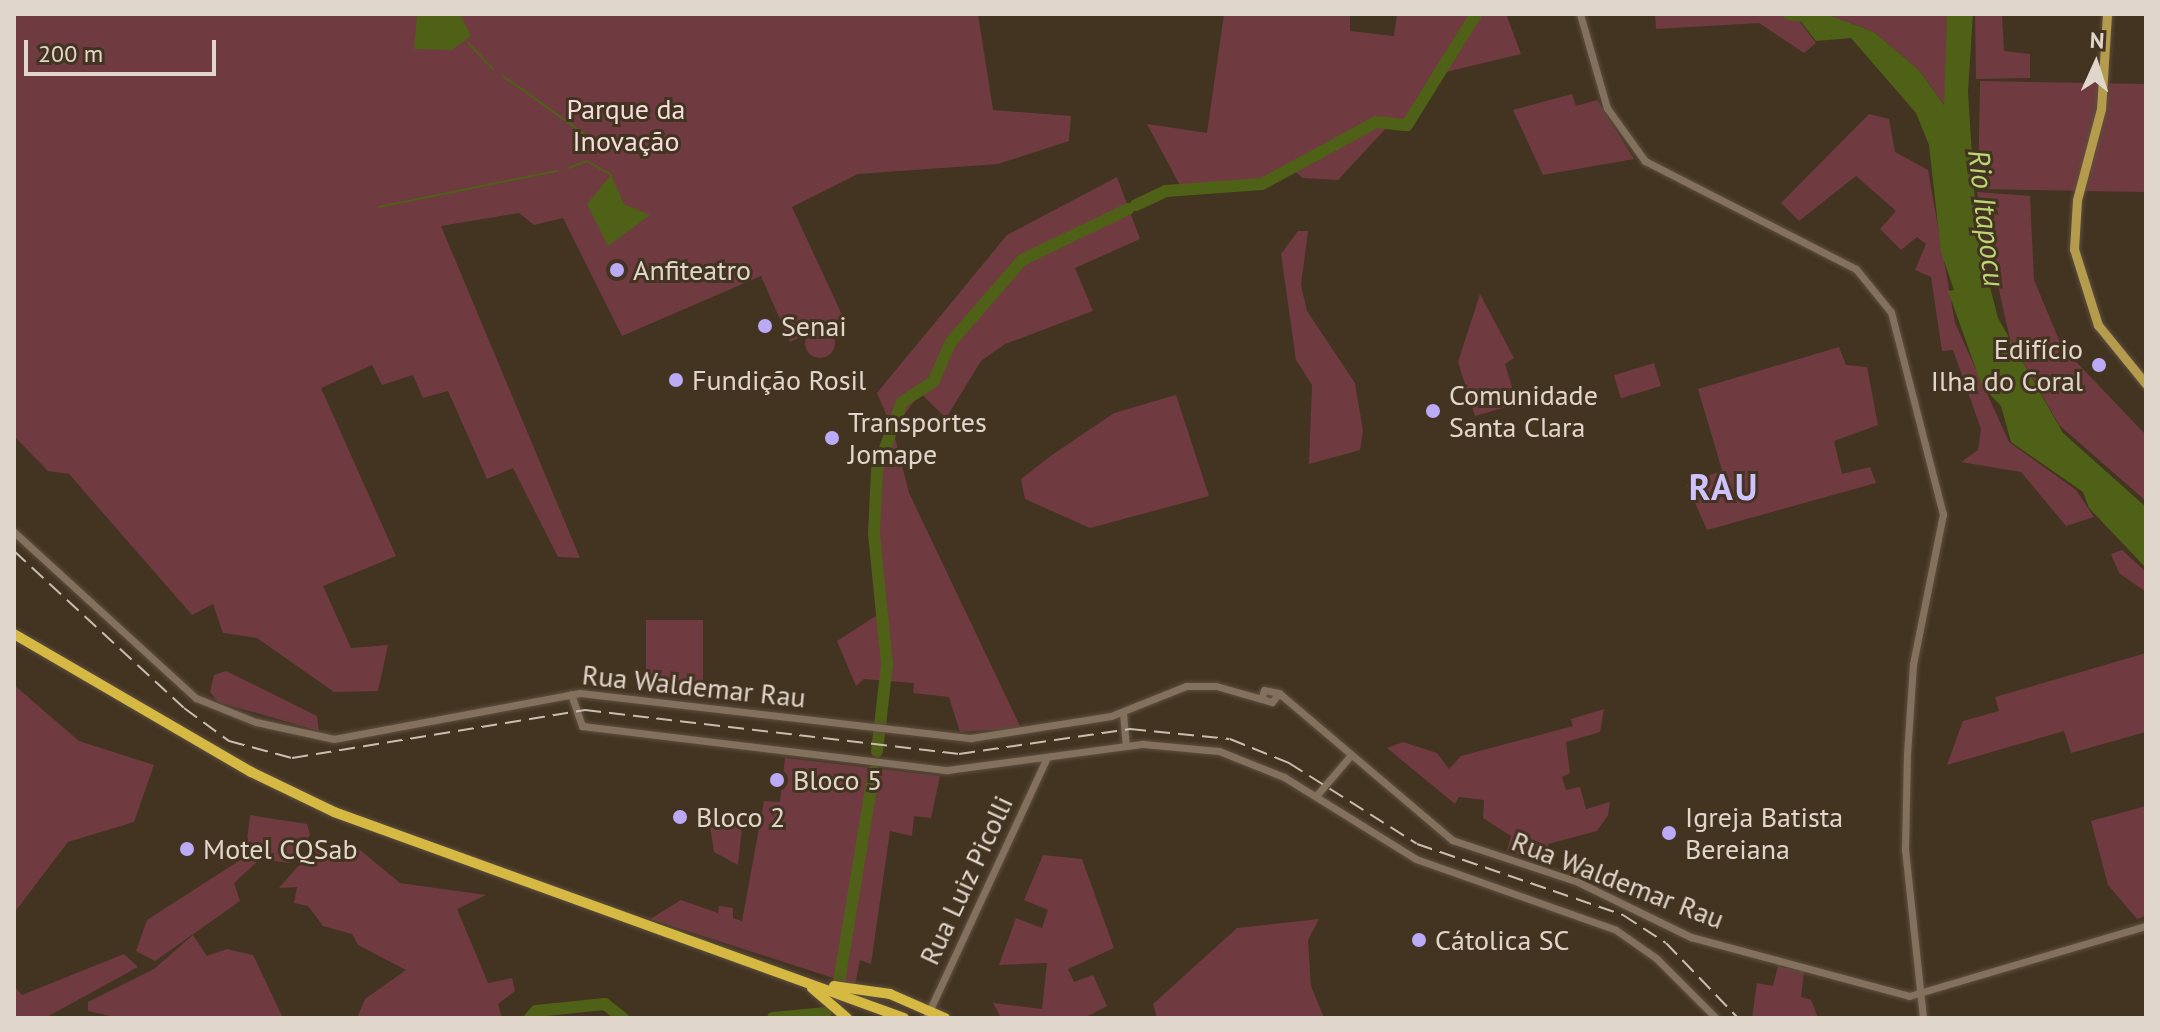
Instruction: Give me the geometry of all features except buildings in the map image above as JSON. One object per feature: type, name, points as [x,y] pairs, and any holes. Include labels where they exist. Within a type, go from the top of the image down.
[{"type":"highway","points":[[14,634],[251,772],[334,812],[904,1018]]},
{"type":"highway","points":[[793,977],[890,994],[928,1014],[945,1018]]},
{"type":"highway","points":[[793,977],[847,1018]]},
{"type":"main road","points":[[2107,14],[2101,109],[2077,200],[2074,249],[2098,325],[2146,384]]},
{"type":"street","points":[[1580,14],[1613,120],[1645,161],[1856,269],[1891,312],[1943,514],[1910,699],[1905,849],[1917,995],[1923,1018]]},
{"type":"street","name":"Rua Waldemar Rau","points":[[14,532],[185,690],[256,722],[348,739],[571,694],[886,730],[1001,736],[1123,713],[1180,687],[1261,695],[1298,712]]},
{"type":"street","points":[[1261,695],[1279,693]]},
{"type":"street","points":[[1272,702],[1279,693]]},
{"type":"street","name":"Rua Waldemar Rau","points":[[1279,693],[1350,756],[1461,844],[1578,882],[1691,937],[1917,995]]},
{"type":"street","points":[[571,694],[582,726],[947,770],[1046,760],[1126,745],[1219,751],[1316,796],[1416,859],[1629,937],[1716,1018]]},
{"type":"street","points":[[1123,713],[1126,745]]},
{"type":"street","points":[[1316,796],[1350,756]]},
{"type":"street","name":"Rua Luiz Picolli","points":[[928,1014],[1046,760]]},
{"type":"street","points":[[1917,995],[2146,926]]},
{"type":"green space","name":"Parque da Inovação","points":[[14,14],[978,14],[993,110],[1071,116],[1069,141],[998,164],[858,174],[792,207],[843,317],[790,342],[761,276],[622,336],[563,218],[534,225],[519,213],[441,226],[580,558],[558,557],[513,468],[487,479],[448,391],[423,398],[413,375],[382,385],[372,365],[321,388],[396,556],[323,586],[351,648],[388,645],[378,691],[334,692],[257,638],[223,633],[213,604],[192,615],[69,474],[48,471],[14,436]]},
{"type":"green space","points":[[1224,14],[1350,14],[1350,31],[1394,36],[1397,14],[1506,14],[1521,54],[1446,72],[1407,125],[1390,124],[1338,180],[1303,178],[1290,168],[1262,184],[1182,189],[1147,124],[1207,133]]},
{"type":"green space","points":[[1655,14],[1794,14],[1816,43],[1804,53],[1759,23],[1656,29]]},
{"type":"green space","points":[[1826,14],[1947,14],[1945,106],[1919,70],[1874,32]]},
{"type":"green space","points":[[1975,14],[2002,14],[2004,51],[2030,54],[2030,78],[1976,79]]},
{"type":"green space","points":[[1980,81],[2146,84],[2144,192],[1978,189]]},
{"type":"green space","points":[[1572,94],[1576,106],[1597,100],[1634,159],[1543,175],[1513,110]]},
{"type":"green space","points":[[1869,114],[1889,119],[1895,152],[1928,170],[1955,323],[2009,442],[2076,490],[2094,517],[2066,526],[2021,472],[1961,462],[1978,450],[1981,429],[1953,350],[1942,351],[1931,277],[1915,270],[1926,244],[1917,237],[1901,250],[1880,229],[1896,211],[1856,176],[1799,221],[1781,203]]},
{"type":"green space","points":[[1117,177],[1140,239],[1075,268],[1093,311],[1005,344],[981,361],[946,418],[920,393],[893,430],[877,393],[1007,235]]},
{"type":"green space","points":[[1977,192],[2030,196],[2034,280],[2062,347],[2146,435],[2146,501],[2059,425],[2010,339]]},
{"type":"green space","points":[[1298,231],[1308,231],[1301,285],[1307,311],[1355,383],[1363,431],[1360,450],[1309,464],[1312,385],[1296,360],[1281,254]]},
{"type":"green space","points":[[1480,294],[1514,358],[1505,364],[1517,404],[1475,416],[1458,362]]},
{"type":"green space","points":[[820,328],[831,332],[835,343],[831,354],[820,358],[809,354],[805,343],[809,332]]},
{"type":"green space","points":[[1839,347],[1846,365],[1867,367],[1878,425],[1834,441],[1842,474],[1870,467],[1876,483],[1707,530],[1687,485],[1722,470],[1698,389]]},
{"type":"green space","points":[[1654,363],[1661,386],[1621,398],[1614,375]]},
{"type":"green space","points":[[1176,395],[1209,496],[1090,528],[1025,499],[1021,479],[1052,455],[1114,413]]},
{"type":"green space","points":[[893,430],[909,493],[1021,728],[960,732],[949,697],[913,693],[914,683],[864,679],[856,686],[837,641],[882,612],[877,470]]},
{"type":"green space","points":[[2122,550],[2146,572],[2146,592],[2119,573],[2111,554]]},
{"type":"green space","points":[[646,620],[703,620],[703,693],[646,693]]},
{"type":"green space","points":[[2146,653],[2146,732],[2071,753],[2064,731],[1947,765],[1963,721],[1999,711],[1995,697]]},
{"type":"green space","points":[[226,671],[317,716],[319,731],[218,702],[210,692],[214,675]]},
{"type":"green space","points":[[14,685],[79,741],[154,765],[134,822],[68,842],[14,913]]},
{"type":"green space","points":[[1604,709],[1600,732],[1566,742],[1570,773],[1562,777],[1566,790],[1580,787],[1586,809],[1610,802],[1608,815],[1597,831],[1548,844],[1547,864],[1507,851],[1511,836],[1483,818],[1484,800],[1459,797],[1455,804],[1387,748],[1403,742],[1437,753],[1449,769],[1461,756],[1573,726],[1571,719]]},
{"type":"green space","points":[[785,758],[940,776],[931,818],[914,816],[912,836],[890,831],[871,964],[860,960],[855,985],[650,919],[681,900],[718,913],[719,906],[733,908],[733,918],[742,921],[764,801],[780,802]]},
{"type":"green space","points":[[2146,806],[2146,916],[2137,919],[2108,885],[2091,821]]},
{"type":"green space","points":[[708,813],[743,817],[738,865],[714,852]]},
{"type":"green space","points":[[250,815],[307,824],[310,835],[289,863],[260,859],[234,883],[240,901],[155,961],[136,951],[147,920],[245,857]]},
{"type":"green space","points":[[316,845],[343,862],[354,845],[400,883],[486,895],[457,909],[488,983],[512,978],[515,991],[498,1004],[502,1018],[357,1018],[365,999],[406,970],[358,945],[352,934],[323,926],[308,906],[294,903],[297,887],[279,888]]},
{"type":"green space","points":[[1043,855],[1082,859],[1114,948],[1068,969],[1074,982],[1093,975],[1107,1006],[1084,1018],[1001,1018],[993,1003],[1042,1009],[1047,963],[999,965],[1016,918],[1042,928],[1048,910],[1024,900]]},
{"type":"green space","points":[[1319,919],[1308,940],[1311,986],[1324,1018],[1157,1018],[1153,1004],[1237,928]]},
{"type":"green space","points":[[193,935],[207,956],[227,949],[253,955],[283,1018],[119,1018],[88,1011],[88,1002],[154,969]]},
{"type":"green space","points":[[124,954],[138,967],[45,1018],[14,1018],[14,986],[22,995]]},
{"type":"green space","points":[[1778,966],[1804,972],[1801,997],[1811,1000],[1818,1018],[1752,1018],[1757,983],[1773,986]]},
{"type":"shaded area","points":[[417,14],[460,14],[471,36],[452,50],[414,49]]},
{"type":"shaded area","points":[[1795,14],[1826,14],[1874,32],[1919,70],[1944,105],[1947,14],[1973,14],[1968,91],[1977,237],[1998,318],[2063,433],[2146,507],[2146,568],[2089,508],[2083,492],[2011,442],[2001,406],[1982,386],[1948,291],[1954,290],[1941,252],[1929,145],[1916,113],[1851,38],[1816,41]]},
{"type":"shaded area","points":[[611,175],[624,204],[650,215],[608,246],[587,204]]},
{"type":"waterway","points":[[1136,205],[1166,191],[1262,184],[1376,122],[1407,125],[1476,14]]},
{"type":"waterway","points":[[1789,14],[1806,16]]},
{"type":"waterway","points":[[468,43],[493,69]]},
{"type":"waterway","points":[[503,76],[587,136]]},
{"type":"waterway","points":[[568,168],[587,161],[611,175]]},
{"type":"waterway","points":[[379,207],[556,171]]},
{"type":"waterway","points":[[877,751],[887,664],[874,534],[877,470],[902,402],[933,382],[951,342],[1022,260],[1128,209]]},
{"type":"waterway","points":[[839,982],[874,771]]},
{"type":"waterway","points":[[530,1018],[536,1011],[605,1004],[623,1018]]},
{"type":"waterway","points":[[773,1018],[826,1013]]},
{"type":"railway","points":[[14,551],[184,708],[229,741],[292,758],[585,710],[959,754],[1130,729],[1230,739],[1289,763],[1417,844],[1623,915],[1666,943],[1738,1018]]},
{"type":"place","name":"Anfiteatro","points":[[617,270]]},
{"type":"place","name":"Senai","points":[[765,326]]},
{"type":"place","name":"Edifício Ilha do Coral","points":[[2099,365]]},
{"type":"place","name":"Fundição Rosil","points":[[676,380]]},
{"type":"place","name":"Comunidade Santa Clara","points":[[1433,411]]},
{"type":"place","name":"Transportes Jomape","points":[[832,438]]},
{"type":"place","name":"Bloco 5","points":[[777,780]]},
{"type":"place","name":"Bloco 2","points":[[680,817]]},
{"type":"place","name":"Igreja Batista Bereiana","points":[[1669,833]]},
{"type":"place","name":"Motel CQSab","points":[[187,849]]},
{"type":"place","name":"Cátolica SC","points":[[1419,940]]},
{"type":"district","name":"RAU","points":[[1724,487]]},
{"type":"water label","name":"Rio Itapocu","points":[[1987,218]]}]
